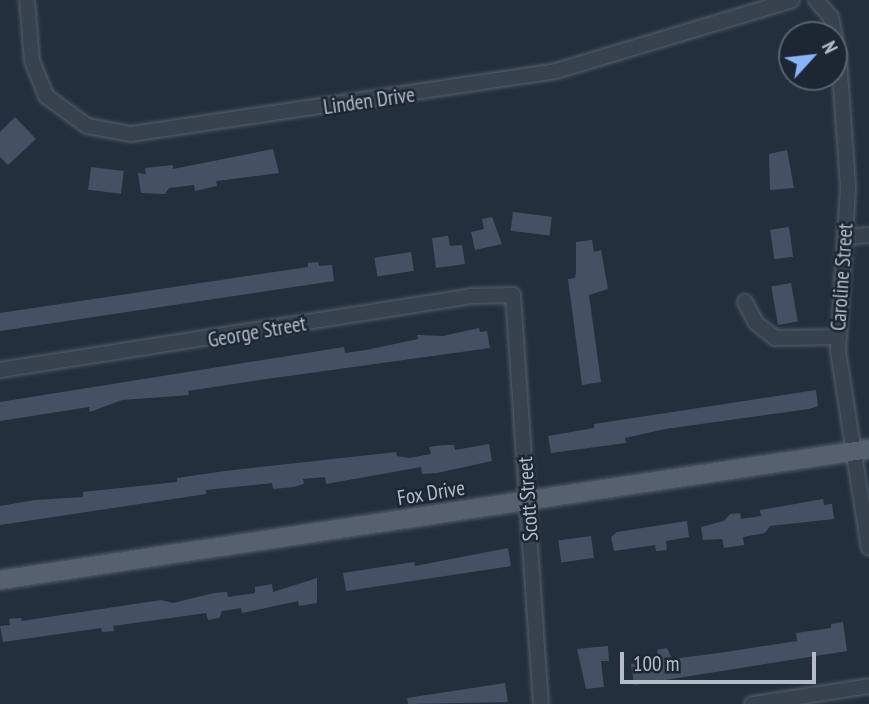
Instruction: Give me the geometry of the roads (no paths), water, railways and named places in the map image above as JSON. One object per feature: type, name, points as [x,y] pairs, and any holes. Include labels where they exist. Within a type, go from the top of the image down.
[{"type":"main road","name":"Fox Drive","points":[[0,580],[861,450]]},
{"type":"street","name":"Linden Drive","points":[[27,0],[32,61],[46,96],[87,127],[131,134],[556,71],[792,0]]},
{"type":"street","name":"Caroline Street","points":[[825,2],[836,39],[848,151],[839,337],[861,450],[869,548]]},
{"type":"street","points":[[845,237],[869,235]]},
{"type":"street","name":"George Street","points":[[0,370],[480,295],[513,295]]},
{"type":"street","name":"Scott Street","points":[[513,295],[530,501],[541,704]]},
{"type":"street","points":[[746,302],[757,324],[775,338],[839,337]]},
{"type":"street","points":[[752,704],[869,686]]}]
